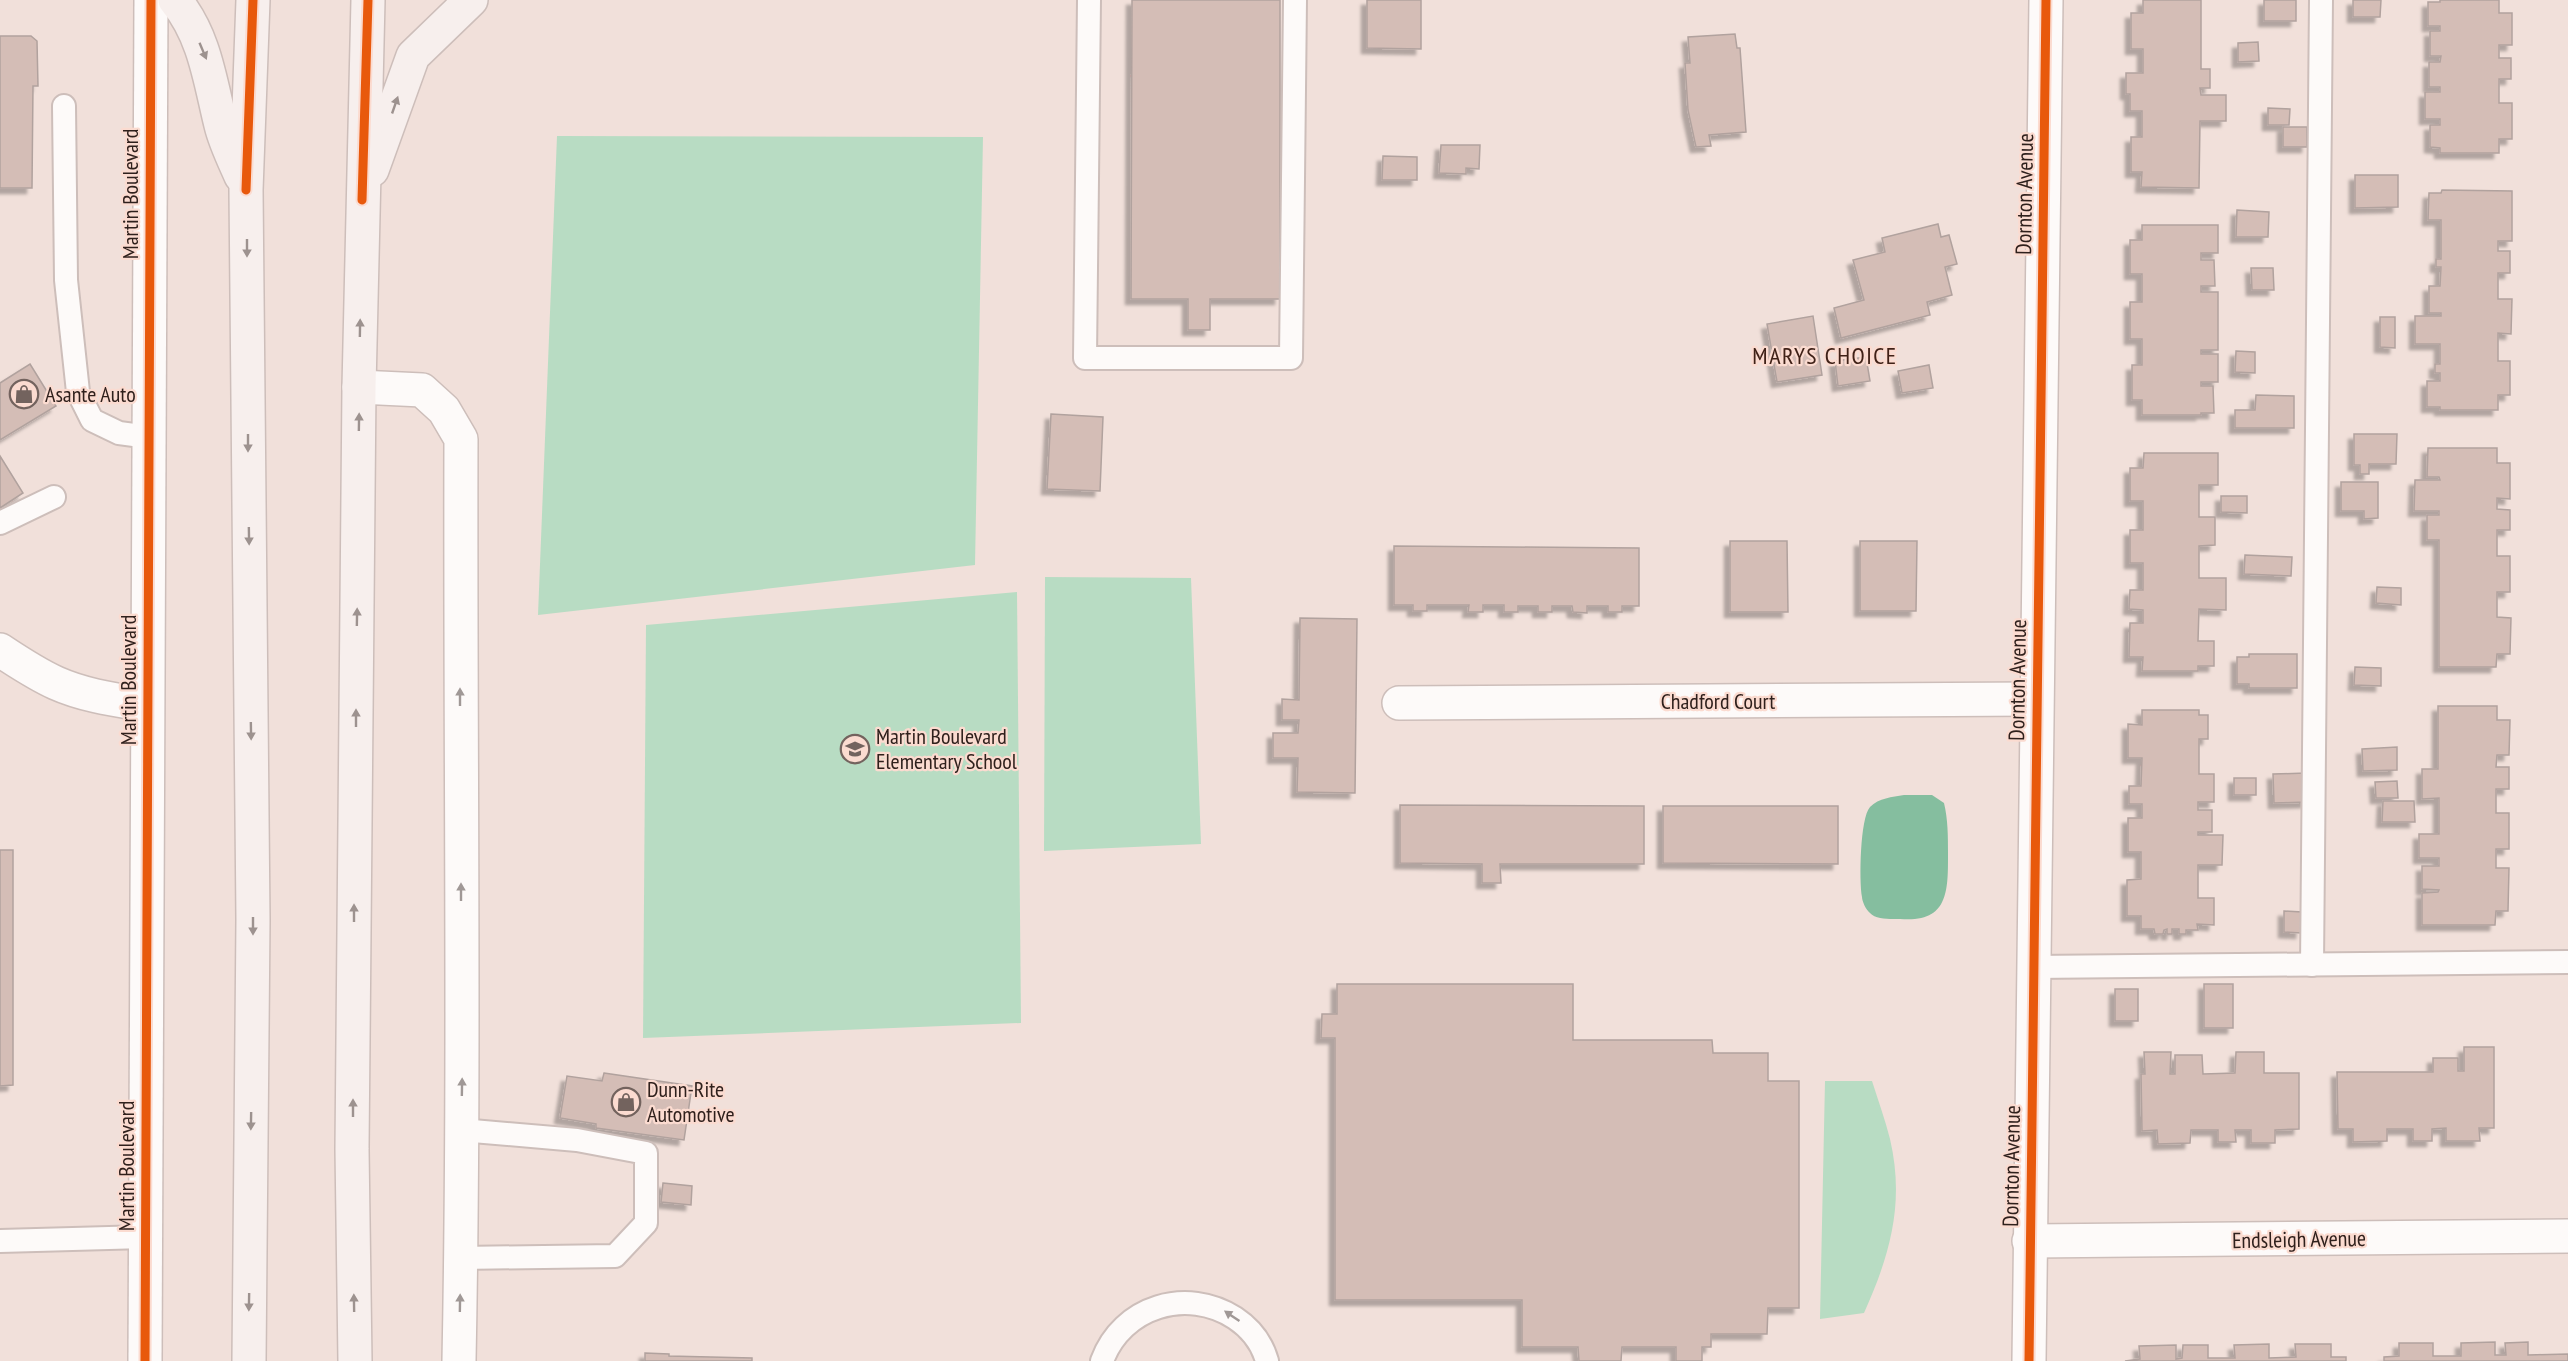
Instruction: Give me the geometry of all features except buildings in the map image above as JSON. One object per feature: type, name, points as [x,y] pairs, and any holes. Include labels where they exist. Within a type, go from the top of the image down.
[{"type":"main road","points":[[175,0],[185,12],[206,56],[221,127],[246,190]]},
{"type":"main road","points":[[249,1361],[253,920],[246,190],[253,0]]},
{"type":"main road","points":[[355,1361],[352,1137],[359,387],[368,0]]},
{"type":"main road","points":[[362,200],[413,56],[471,0]]},
{"type":"street","name":"Martin Boulevard","points":[[145,1361],[151,0]]},
{"type":"street","name":"Dornton Avenue","points":[[2029,1361],[2046,0]]},
{"type":"street","points":[[359,387],[422,390],[444,410],[461,439],[459,1361]]},
{"type":"street","points":[[0,650],[58,684],[98,696],[147,705]]},
{"type":"street","name":"Chadford Court","points":[[1399,703],[2036,699]]},
{"type":"street","name":"Endsleigh Avenue","points":[[2029,1242],[2568,1236]]},
{"type":"lane","points":[[1089,0],[1085,358],[1291,358],[1295,0]]},
{"type":"lane","points":[[2312,964],[2320,0]]},
{"type":"lane","points":[[64,106],[66,280],[78,392],[92,420],[120,432],[149,437]]},
{"type":"lane","points":[[0,523],[54,497]]},
{"type":"lane","points":[[2034,967],[2568,962]]},
{"type":"lane","points":[[460,1258],[615,1256],[646,1223],[646,1153],[577,1140],[461,1130]]},
{"type":"lane","points":[[0,1241],[146,1237]]},
{"type":"lane","points":[[1102,1361],[1118,1334],[1139,1314],[1166,1304],[1194,1302],[1222,1310],[1246,1326],[1264,1350],[1267,1361]]},
{"type":"shaded area","points":[[557,136],[983,137],[975,565],[538,615]]},
{"type":"shaded area","points":[[1045,577],[1191,578],[1201,844],[1044,851]]},
{"type":"shaded area","points":[[1017,592],[1021,1023],[643,1038],[646,625]]},
{"type":"shaded area","points":[[1904,795],[1932,795],[1944,803],[1948,840],[1946,892],[1937,910],[1928,916],[1916,919],[1880,918],[1869,912],[1862,899],[1861,864],[1864,823],[1870,807],[1874,804],[1886,798]]},
{"type":"shaded area","points":[[1825,1081],[1872,1081],[1890,1139],[1896,1185],[1888,1249],[1864,1313],[1820,1319]]},
{"type":"cycle path","points":[[145,1361],[151,0]]},
{"type":"cycle path","points":[[246,190],[253,0]]},
{"type":"cycle path","points":[[362,200],[368,0]]},
{"type":"cycle path","points":[[2029,1361],[2046,0]]},
{"type":"place","name":"Asante Auto","points":[[24,394]]},
{"type":"place","name":"Martin Boulevard Elementary School","points":[[855,749]]},
{"type":"place","name":"Dunn-Rite Automotive","points":[[626,1102]]},
{"type":"district","name":"MARYS CHOICE","points":[[1825,355]]}]
